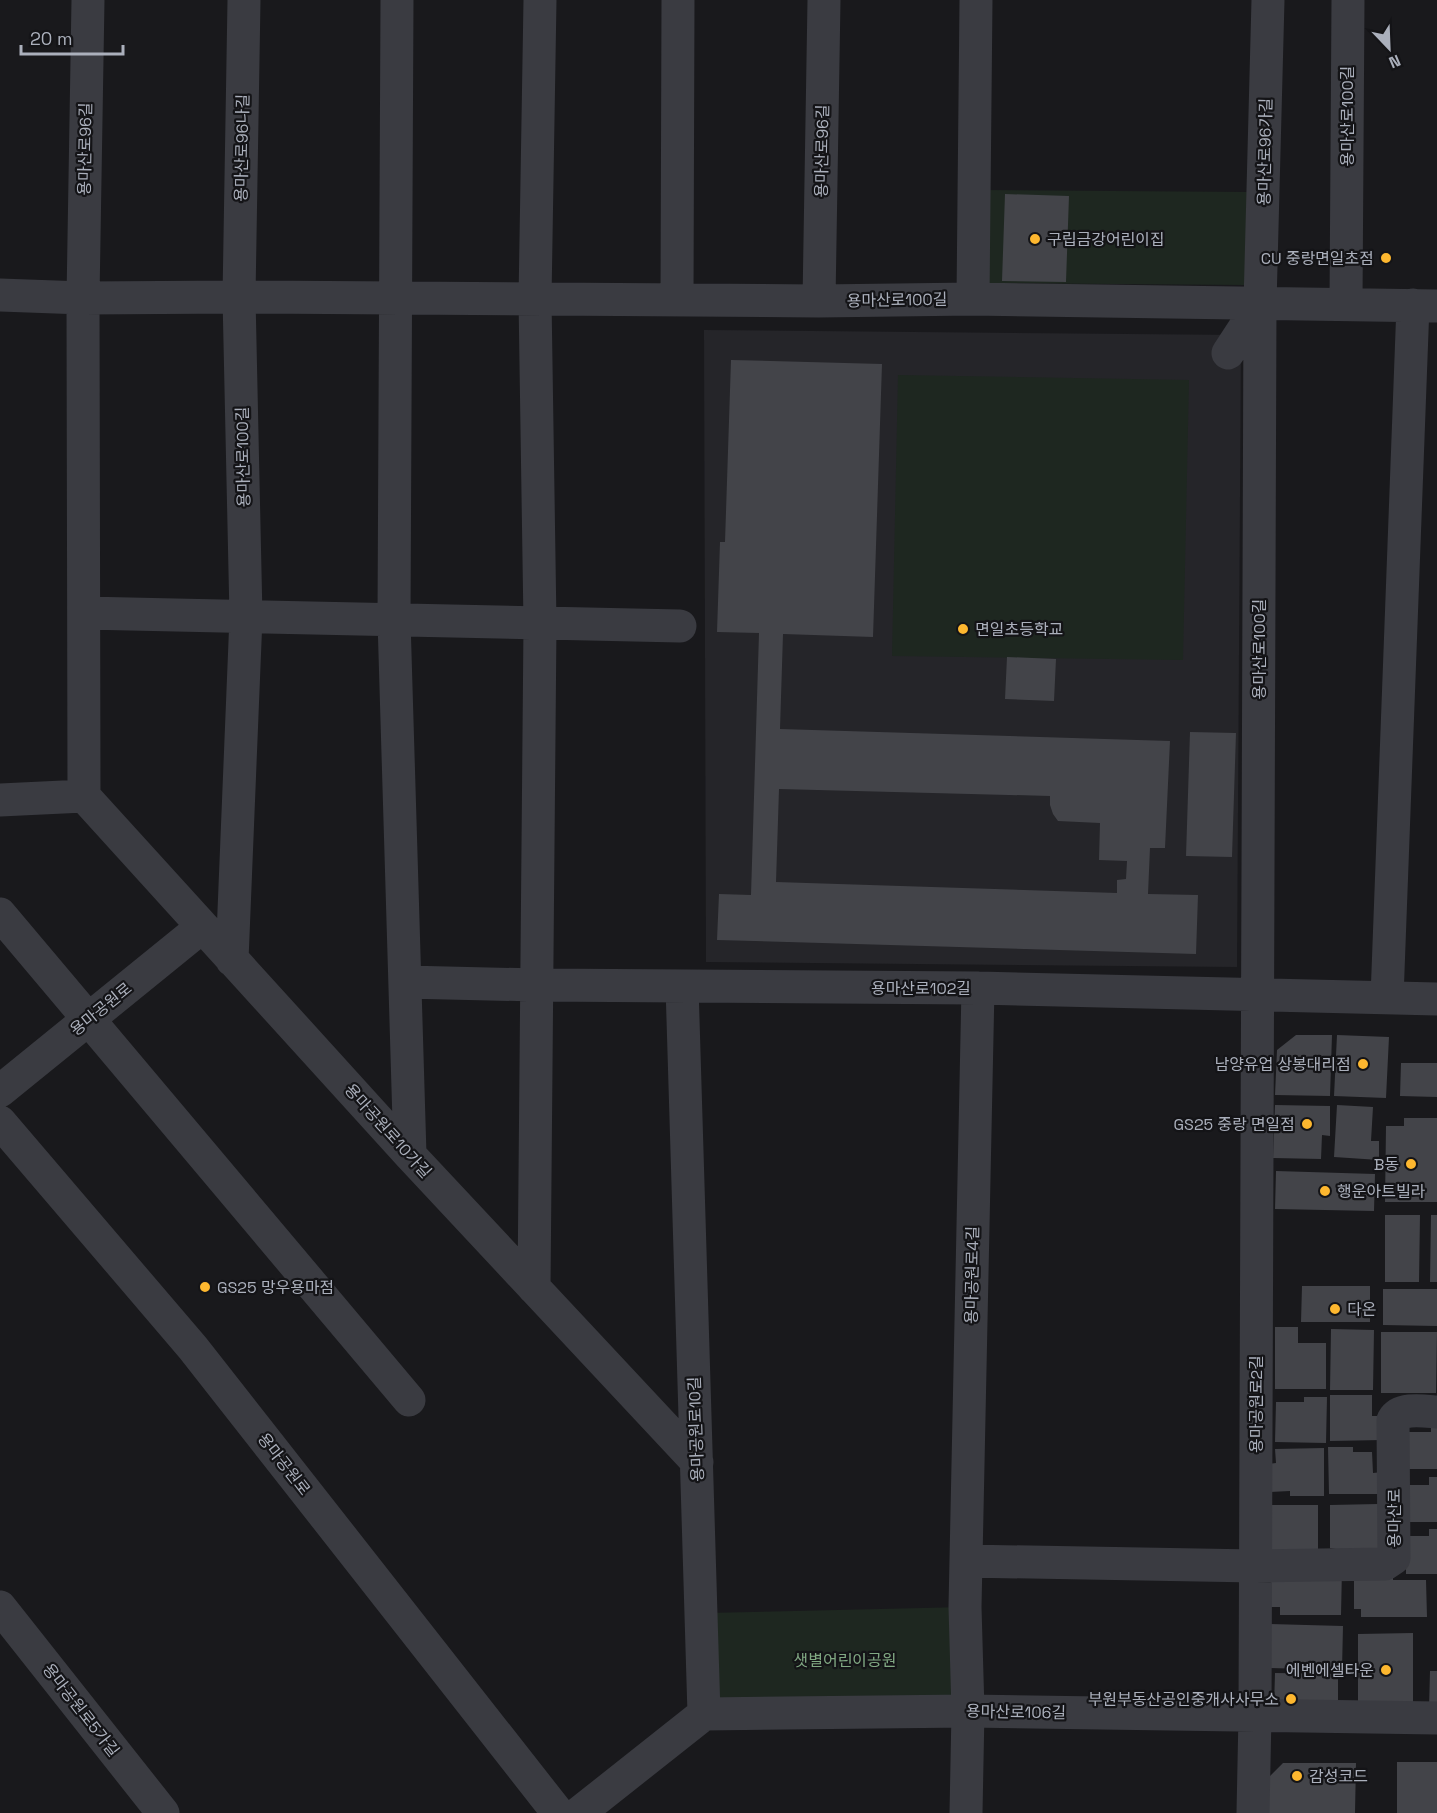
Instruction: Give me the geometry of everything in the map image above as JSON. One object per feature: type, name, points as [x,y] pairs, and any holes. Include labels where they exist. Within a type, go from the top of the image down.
[{"type":"street","name":"용마산로96길","points":[[83,298],[88,0]]},
{"type":"street","name":"용마산로96나길","points":[[239,297],[244,0]]},
{"type":"street","points":[[397,0],[394,620],[410,1155]]},
{"type":"street","points":[[534,1288],[540,624],[535,299],[540,0]]},
{"type":"street","points":[[677,300],[678,0]]},
{"type":"street","name":"용마산로96길","points":[[819,301],[824,0]]},
{"type":"street","points":[[973,299],[976,0]]},
{"type":"street","name":"용마산로96가길","points":[[1260,304],[1268,0]]},
{"type":"street","name":"용마산로100길","points":[[1346,304],[1348,0]]},
{"type":"street","name":"용마산로100길","points":[[0,295],[83,298],[819,301],[973,299],[1425,306]]},
{"type":"street","name":"용마산로100길","points":[[232,960],[246,617],[239,297]]},
{"type":"street","points":[[0,800],[84,796],[83,298]]},
{"type":"street","name":"용마산로100길","points":[[1257,995],[1260,304]]},
{"type":"street","points":[[1228,352],[1260,304]]},
{"type":"street","points":[[1386,998],[1425,306]]},
{"type":"street","points":[[84,614],[680,626]]},
{"type":"street","name":"용마공원로10가길","points":[[84,796],[410,1155],[697,1462]]},
{"type":"street","points":[[0,914],[409,1400]]},
{"type":"street","name":"용마공원로","points":[[0,1091],[202,927]]},
{"type":"street","name":"용마산로102길","points":[[405,982],[978,988],[1437,999]]},
{"type":"street","name":"용마공원로10길","points":[[682,986],[704,1714]]},
{"type":"street","name":"용마공원로4길","points":[[966,1813],[968,1712],[966,1561],[978,988]]},
{"type":"street","name":"용마공원로2길","points":[[1253,1813],[1257,995]]},
{"type":"street","name":"용마공원로","points":[[0,1122],[193,1348],[558,1813]]},
{"type":"street","name":"용마산로","points":[[1255,1566],[1385,1564],[1391,1562],[1394,1558],[1393,1420],[1401,1413],[1437,1412]]},
{"type":"street","points":[[966,1561],[1255,1566]]},
{"type":"street","name":"용마공원로5가길","points":[[0,1607],[162,1813]]},
{"type":"street","name":"용마산로106길","points":[[704,1714],[968,1712],[1437,1718]]},
{"type":"street","points":[[579,1813],[704,1714]]},
{"type":"shaded area","points":[[704,330],[1241,335],[1237,967],[706,962]]},
{"type":"green space","points":[[982,190],[1247,192],[1246,285],[981,283]]},
{"type":"green space","points":[[898,375],[1189,380],[1183,660],[892,656]]},
{"type":"green space","name":"샛별어린이공원","points":[[965,1607],[963,1710],[708,1712],[706,1613]]},
{"type":"building","name":"구립금강어린이집","points":[[1005,194],[1069,196],[1066,282],[1002,281]]},
{"type":"building","points":[[731,360],[882,364],[873,637],[783,634],[780,729],[1170,741],[1165,848],[1150,848],[1148,894],[1198,895],[1196,954],[717,940],[719,894],[751,895],[759,633],[717,632],[720,542],[725,542]],"holes":[[[779,789],[1050,796],[1050,805],[1058,821],[1100,823],[1099,860],[1127,861],[1126,879],[1117,880],[1117,893],[776,882]]]},
{"type":"building","points":[[1007,657],[1056,659],[1054,701],[1005,699]]},
{"type":"building","points":[[1190,732],[1236,733],[1232,857],[1186,856]]},
{"type":"building","points":[[1296,1035],[1332,1035],[1330,1096],[1275,1095],[1277,1050]]},
{"type":"building","points":[[1337,1035],[1389,1037],[1386,1098],[1334,1096]]},
{"type":"building","points":[[1401,1063],[1437,1063],[1437,1097],[1400,1096]]},
{"type":"building","points":[[1275,1105],[1330,1106],[1330,1136],[1322,1135],[1321,1159],[1273,1158]]},
{"type":"building","points":[[1337,1105],[1373,1107],[1371,1141],[1379,1141],[1379,1160],[1334,1157]]},
{"type":"building","name":"B동","points":[[1404,1118],[1437,1118],[1437,1202],[1385,1202],[1386,1126],[1404,1126]]},
{"type":"building","name":"행운아트빌라","points":[[1276,1171],[1375,1174],[1374,1211],[1275,1209]]},
{"type":"building","points":[[1385,1215],[1420,1215],[1419,1282],[1385,1282]]},
{"type":"building","points":[[1431,1215],[1437,1215],[1437,1282],[1430,1282]]},
{"type":"building","points":[[1302,1286],[1370,1286],[1370,1322],[1301,1322]]},
{"type":"building","points":[[1383,1289],[1437,1289],[1437,1326],[1383,1325]]},
{"type":"building","points":[[1275,1327],[1298,1327],[1298,1343],[1326,1343],[1326,1389],[1275,1389]]},
{"type":"building","points":[[1331,1329],[1374,1330],[1373,1390],[1330,1390]]},
{"type":"building","points":[[1381,1332],[1437,1332],[1436,1393],[1381,1393]]},
{"type":"building","points":[[1330,1395],[1372,1395],[1372,1416],[1383,1416],[1383,1440],[1330,1441]]},
{"type":"building","points":[[1304,1397],[1327,1397],[1326,1443],[1275,1442],[1276,1402],[1304,1402]]},
{"type":"building","points":[[1431,1424],[1437,1424],[1437,1469],[1408,1469],[1408,1432],[1431,1432]]},
{"type":"building","points":[[1328,1447],[1353,1447],[1353,1452],[1372,1452],[1373,1473],[1383,1472],[1383,1494],[1329,1494]]},
{"type":"building","points":[[1324,1448],[1324,1496],[1290,1496],[1290,1491],[1270,1492],[1269,1464],[1276,1463],[1275,1449]]},
{"type":"building","points":[[1429,1477],[1437,1477],[1437,1522],[1406,1522],[1406,1485],[1429,1485]]},
{"type":"building","points":[[1378,1504],[1388,1558],[1330,1548],[1330,1505]]},
{"type":"building","points":[[1269,1505],[1318,1505],[1318,1556],[1268,1556]]},
{"type":"building","points":[[1429,1529],[1437,1529],[1437,1574],[1406,1574],[1406,1536],[1429,1536]]},
{"type":"building","points":[[1342,1569],[1341,1615],[1280,1615],[1280,1607],[1270,1607],[1271,1575]]},
{"type":"building","points":[[1393,1569],[1393,1580],[1426,1580],[1427,1617],[1361,1617],[1361,1609],[1354,1609],[1354,1579]]},
{"type":"building","points":[[1270,1624],[1343,1626],[1342,1670],[1268,1668]]},
{"type":"building","name":"에벤에셀타운","points":[[1413,1633],[1413,1706],[1358,1706],[1358,1634]]},
{"type":"building","points":[[1430,1671],[1437,1671],[1437,1709],[1429,1709]]},
{"type":"building","points":[[1275,1673],[1338,1674],[1338,1709],[1274,1707]]},
{"type":"building","points":[[1397,1762],[1437,1762],[1437,1813],[1397,1813]]},
{"type":"building","points":[[1283,1763],[1356,1763],[1355,1813],[1267,1813],[1267,1779]]},
{"type":"place","name":"구립금강어린이집","points":[[1035,239]]},
{"type":"place","name":"CU 중랑면일초점","points":[[1386,258]]},
{"type":"place","name":"면일초등학교","points":[[963,629]]},
{"type":"place","name":"남양유업 상봉대리점","points":[[1363,1064]]},
{"type":"place","name":"GS25 중랑 면일점","points":[[1307,1124]]},
{"type":"place","name":"B동","points":[[1411,1164]]},
{"type":"place","name":"행운아트빌라","points":[[1325,1191]]},
{"type":"place","name":"GS25 망우용마점","points":[[205,1287]]},
{"type":"place","name":"다온","points":[[1335,1309]]},
{"type":"place","name":"에벤에셀타운","points":[[1386,1670]]},
{"type":"place","name":"부원부동산공인중개사사무소","points":[[1291,1699]]},
{"type":"place","name":"감성코드","points":[[1297,1776]]}]
